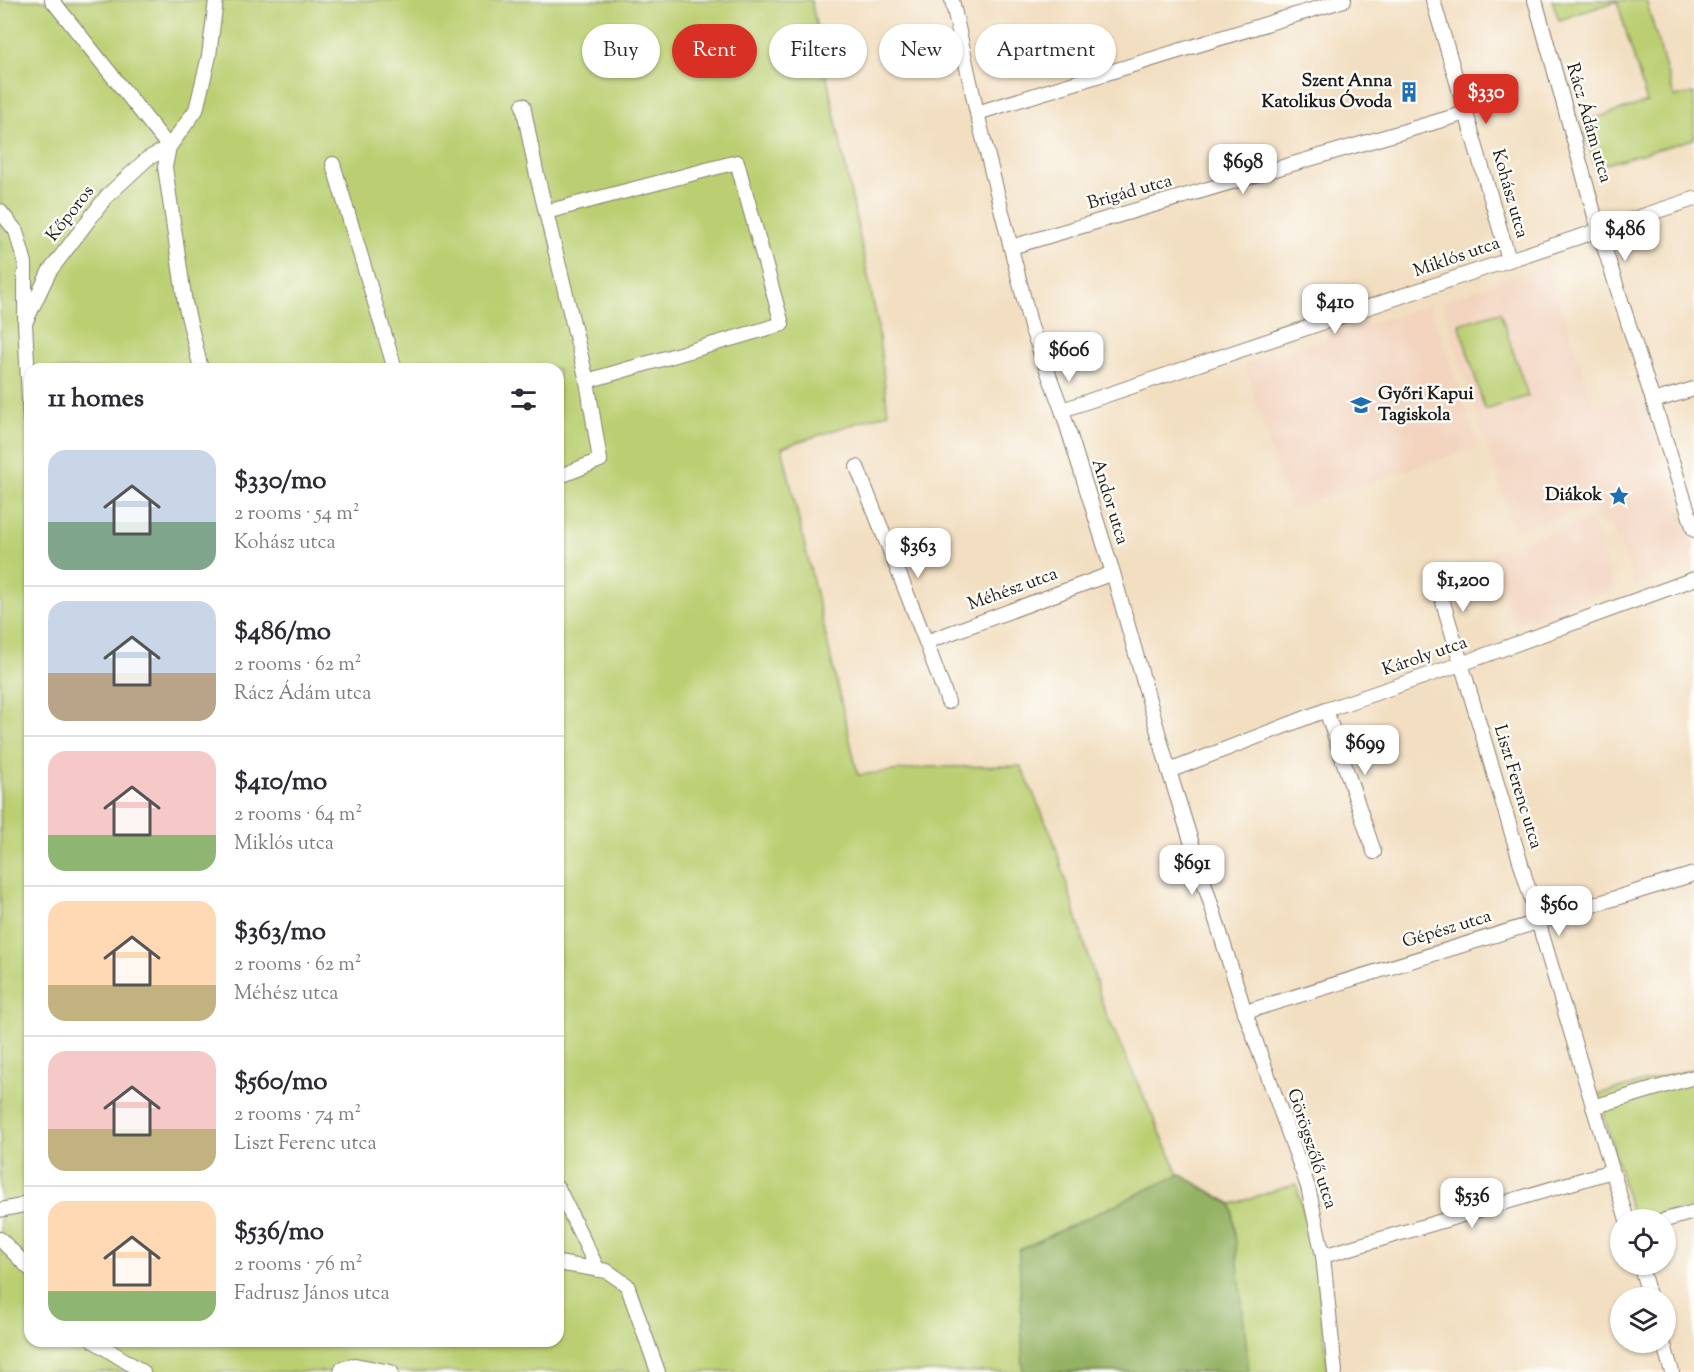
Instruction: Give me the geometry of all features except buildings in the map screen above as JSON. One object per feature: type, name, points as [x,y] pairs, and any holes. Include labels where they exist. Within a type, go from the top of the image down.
[{"type":"street","points":[[52,0],[169,147],[165,167],[185,303],[200,363]]},
{"type":"street","name":"Kőporos","points":[[25,323],[48,272],[107,196],[147,159],[169,147],[196,110],[209,56],[216,0]]},
{"type":"street","name":"Andor utca","points":[[952,0],[977,113],[1032,327],[1062,410],[1113,573],[1169,771],[1245,1012]]},
{"type":"street","points":[[977,113],[1344,0]]},
{"type":"street","name":"Kohász utca","points":[[1433,0],[1509,260]]},
{"type":"street","name":"Rácz Ádám utca","points":[[1535,0],[1599,231],[1694,530]]},
{"type":"street","points":[[523,105],[587,381],[600,460],[564,475]]},
{"type":"street","name":"Brigád utca","points":[[1011,247],[1466,112]]},
{"type":"street","points":[[546,212],[737,162],[782,324],[587,381]]},
{"type":"street","points":[[333,164],[392,363]]},
{"type":"street","name":"Miklós utca","points":[[1062,410],[1694,200]]},
{"type":"street","points":[[0,211],[16,231],[25,263],[27,363]]},
{"type":"street","points":[[25,263],[48,272]]},
{"type":"street","points":[[1653,401],[1694,388]]},
{"type":"street","points":[[857,468],[948,702]]},
{"type":"street","name":"Liszt Ferenc utca","points":[[1434,572],[1624,1209]]},
{"type":"street","name":"Méhész utca","points":[[926,642],[1113,573]]},
{"type":"street","name":"Károly utca","points":[[1169,771],[1326,710],[1461,664],[1694,579]]},
{"type":"street","points":[[1326,710],[1374,852]]},
{"type":"street","name":"Gépész utca","points":[[1245,1012],[1694,874]]},
{"type":"street","name":"Görögszőlő utca","points":[[1245,1012],[1308,1187],[1323,1256],[1335,1372]]},
{"type":"street","points":[[1593,1107],[1694,1077]]},
{"type":"street","points":[[1323,1256],[1612,1171]]},
{"type":"street","points":[[564,1200],[598,1270]]},
{"type":"street","points":[[0,1210],[24,1204]]},
{"type":"street","points":[[1676,1217],[1694,1212]]},
{"type":"street","points":[[0,1239],[24,1263]]},
{"type":"street","points":[[564,1264],[607,1271],[627,1285],[658,1372]]},
{"type":"street","points":[[103,1347],[143,1372]]},
{"type":"street","points":[[1666,1353],[1672,1372]]},
{"type":"street","points":[[341,1372],[342,1369],[355,1365],[391,1372]]},
{"type":"shaded area","points":[[1546,264],[1596,408],[1643,395],[1694,552],[1694,564],[1635,585],[1611,524],[1601,525],[1592,506],[1514,531],[1442,302]]},
{"type":"shaded area","name":"Győri Kapui Tagiskola","points":[[1429,305],[1479,446],[1289,509],[1244,364]]},
{"type":"shaded area","points":[[1591,519],[1615,589],[1514,624],[1490,552]]},
{"type":"green space","points":[[0,0],[811,0],[816,24],[769,24],[769,78],[827,78],[877,320],[888,413],[782,447],[858,775],[930,767],[1021,766],[1053,838],[1104,1009],[1179,1174],[1232,1204],[1296,1184],[1316,1258],[1328,1372],[0,1372]]},
{"type":"green space","points":[[1552,0],[1646,0],[1674,97],[1694,93],[1694,139],[1595,167],[1582,122],[1647,102],[1617,1],[1559,20]]},
{"type":"green space","points":[[1500,312],[1528,396],[1485,410],[1459,324]]},
{"type":"green space","points":[[1694,1069],[1694,1207],[1676,1211],[1676,1209],[1630,1209],[1598,1094]]},
{"type":"green space","points":[[1180,1174],[1232,1205],[1249,1372],[1023,1372],[1019,1250]]},
{"type":"place","name":"Szent Anna Katolikus Óvoda","points":[[1409,92]]},
{"type":"place","name":"Győri Kapui Tagiskola","points":[[1361,405]]},
{"type":"place","name":"Diákok","points":[[1619,496]]}]
